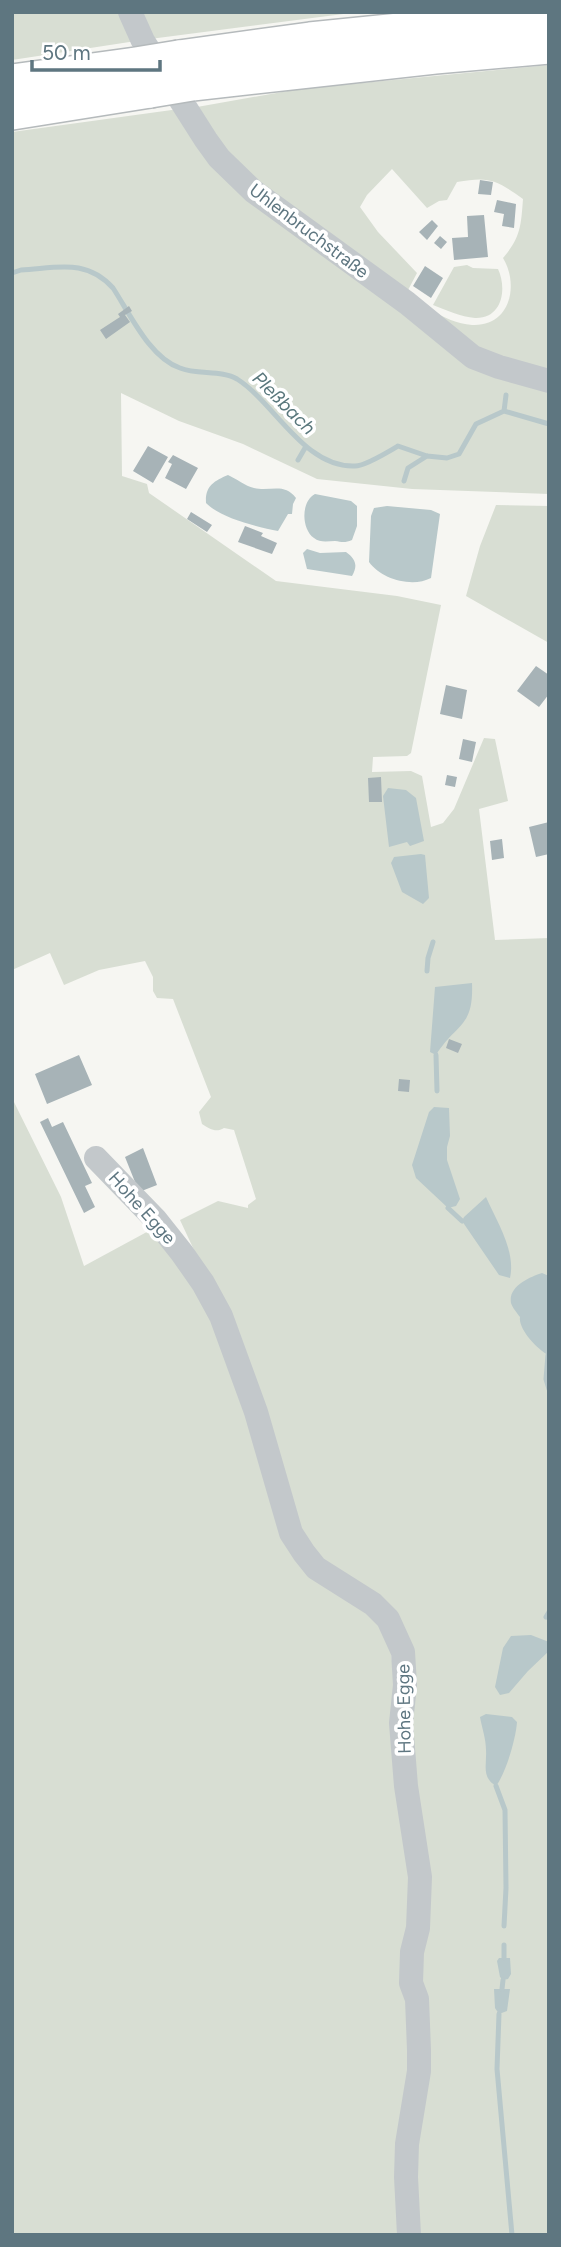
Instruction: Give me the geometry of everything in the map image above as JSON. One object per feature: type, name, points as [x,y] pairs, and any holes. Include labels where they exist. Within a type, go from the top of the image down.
[{"type":"highway","points":[[12,112],[143,78],[186,71],[310,40],[549,16]]},
{"type":"highway","points":[[186,71],[421,57],[549,46]]},
{"type":"highway","points":[[12,82],[143,78]]},
{"type":"street","name":"Uhlenbruchstraße","points":[[130,12],[143,41],[206,140],[219,158],[244,183],[301,228],[407,303],[473,356],[499,367],[549,381]]},
{"type":"street","name":"Hohe Egge","points":[[96,1158],[155,1219],[182,1253],[221,1316],[256,1412],[291,1533],[316,1567],[373,1604],[388,1619],[403,1652],[405,1685],[401,1723],[406,1786],[420,1877],[418,1928],[412,1952],[411,1983],[417,1999],[419,2071],[406,2166],[410,2235]]},
{"type":"shaded area","points":[[12,12],[126,12],[136,41],[12,60]]},
{"type":"shaded area","points":[[140,12],[359,12],[150,39]]},
{"type":"shaded area","points":[[549,65],[549,377],[496,363],[431,311],[456,322],[472,325],[485,324],[503,312],[511,291],[508,268],[503,258],[519,230],[523,199],[492,181],[468,180],[457,182],[447,200],[427,208],[392,169],[367,195],[360,207],[378,232],[417,273],[407,292],[247,180],[197,107],[299,89]]},
{"type":"shaded area","points":[[179,109],[386,294],[549,386],[549,494],[412,489],[317,479],[243,444],[179,421],[121,393],[122,476],[147,484],[149,493],[276,581],[397,596],[441,605],[411,753],[407,756],[373,757],[372,772],[411,771],[422,776],[431,827],[443,823],[454,809],[484,738],[495,739],[508,801],[479,809],[495,940],[549,938],[549,2235],[415,2235],[404,1635],[308,1553],[209,1282],[180,1220],[218,1201],[248,1208],[256,1199],[234,1130],[210,1129],[202,1124],[199,1112],[211,1097],[173,999],[157,998],[153,991],[153,977],[145,961],[99,970],[64,985],[50,953],[12,970],[12,132]]},
{"type":"shaded area","points":[[467,265],[473,268],[498,269],[501,277],[500,301],[492,313],[484,317],[464,316],[433,305],[454,267]]},
{"type":"shaded area","points":[[228,475],[254,488],[287,490],[296,498],[292,514],[288,514],[278,531],[230,517],[206,503],[211,485]]},
{"type":"shaded area","points":[[315,494],[351,501],[357,506],[357,526],[352,540],[321,541],[310,534],[304,515],[307,503]]},
{"type":"shaded area","points":[[496,505],[549,506],[549,643],[466,596],[480,546]]},
{"type":"shaded area","points":[[387,506],[431,510],[440,514],[431,578],[415,582],[397,580],[381,573],[369,562],[371,516],[374,508]]},
{"type":"shaded area","points":[[307,549],[320,553],[346,552],[355,563],[352,576],[307,569],[303,553]]},
{"type":"shaded area","points":[[388,788],[406,790],[416,798],[424,841],[410,846],[407,842],[389,847],[383,796]]},
{"type":"shaded area","points":[[425,855],[429,898],[423,904],[402,892],[391,863],[394,857]]},
{"type":"shaded area","points":[[472,983],[472,998],[467,1017],[436,1055],[430,1052],[435,987]]},
{"type":"shaded area","points":[[12,1098],[61,1197],[84,1266],[156,1227],[199,1283],[279,1507],[389,1635],[416,1876],[405,2235],[12,2235]]},
{"type":"shaded area","points":[[434,1107],[449,1108],[447,1160],[460,1199],[456,1206],[448,1208],[416,1178],[412,1165],[429,1112]]},
{"type":"shaded area","points":[[486,1197],[508,1247],[510,1278],[499,1275],[462,1221]]},
{"type":"shaded area","points":[[542,1273],[549,1276],[548,1355],[525,1333],[520,1317],[511,1303],[516,1287]]},
{"type":"shaded area","points":[[531,1635],[549,1642],[549,1651],[509,1693],[500,1695],[495,1687],[503,1648],[511,1636]]},
{"type":"shaded area","points":[[486,1714],[512,1717],[517,1722],[510,1755],[496,1786],[488,1779],[486,1770],[486,1746],[480,1717]]},
{"type":"shaded area","points":[[499,1958],[510,1958],[511,1974],[508,1979],[503,1980],[500,1977],[497,1961]]},
{"type":"shaded area","points":[[494,1989],[510,1989],[507,2011],[499,2014],[495,2008]]},
{"type":"building","points":[[480,180],[493,182],[491,195],[478,194]]},
{"type":"building","points":[[497,200],[516,204],[514,228],[502,226],[504,214],[494,212]]},
{"type":"building","points":[[484,215],[488,257],[454,260],[452,238],[468,237],[467,216]]},
{"type":"building","points":[[432,220],[438,226],[427,240],[419,232]]},
{"type":"building","points":[[440,236],[447,242],[441,249],[434,243]]},
{"type":"building","points":[[425,266],[443,278],[431,298],[413,286]]},
{"type":"building","points":[[129,306],[132,311],[125,315],[130,322],[106,339],[100,330],[120,317],[118,314]]},
{"type":"building","points":[[148,446],[168,457],[153,483],[133,471]]},
{"type":"building","points":[[173,455],[198,468],[186,489],[165,478],[172,464],[168,462]]},
{"type":"building","points":[[191,512],[212,525],[207,532],[187,519]]},
{"type":"building","points":[[245,526],[263,533],[261,536],[277,543],[272,554],[238,542]]},
{"type":"building","points":[[536,666],[549,675],[549,694],[539,707],[517,691]]},
{"type":"building","points":[[446,685],[467,690],[462,719],[440,714]]},
{"type":"building","points":[[463,739],[476,742],[472,762],[459,759]]},
{"type":"building","points":[[447,775],[457,777],[455,787],[445,785]]},
{"type":"building","points":[[381,777],[382,802],[369,802],[368,778]]},
{"type":"building","points":[[549,822],[549,854],[536,857],[529,827]]},
{"type":"building","points":[[502,839],[504,858],[492,860],[490,841]]},
{"type":"building","points":[[449,1039],[462,1044],[458,1053],[446,1048]]},
{"type":"building","points":[[79,1055],[92,1085],[47,1104],[35,1074]]},
{"type":"building","points":[[399,1079],[410,1080],[409,1092],[398,1091]]},
{"type":"building","points":[[48,1118],[52,1127],[63,1122],[92,1183],[85,1186],[95,1207],[84,1213],[40,1122]]},
{"type":"building","points":[[143,1148],[157,1185],[139,1192],[125,1157]]},
{"type":"waterway","name":"Pleßbach","points":[[12,273],[59,267],[92,272],[113,288],[150,345],[169,363],[187,370],[224,374],[237,379],[305,446],[320,457],[337,464],[359,465],[398,446],[427,456],[447,458],[459,454],[476,424],[504,411],[549,424]]},
{"type":"waterway","points":[[504,411],[506,395]]},
{"type":"waterway","points":[[298,460],[305,448]]},
{"type":"waterway","points":[[404,481],[408,468],[427,456]]},
{"type":"waterway","points":[[427,971],[433,942]]},
{"type":"waterway","points":[[436,1055],[437,1091]]},
{"type":"waterway","points":[[448,1208],[462,1221]]},
{"type":"waterway","points":[[548,1355],[546,1379],[549,1389]]},
{"type":"waterway","points":[[546,1617],[549,1612]]},
{"type":"waterway","points":[[496,1786],[505,1810],[504,1926]]},
{"type":"waterway","points":[[504,1945],[504,1958]]},
{"type":"waterway","points":[[502,1989],[503,1980]]},
{"type":"waterway","points":[[499,2014],[497,2069],[512,2235]]}]
